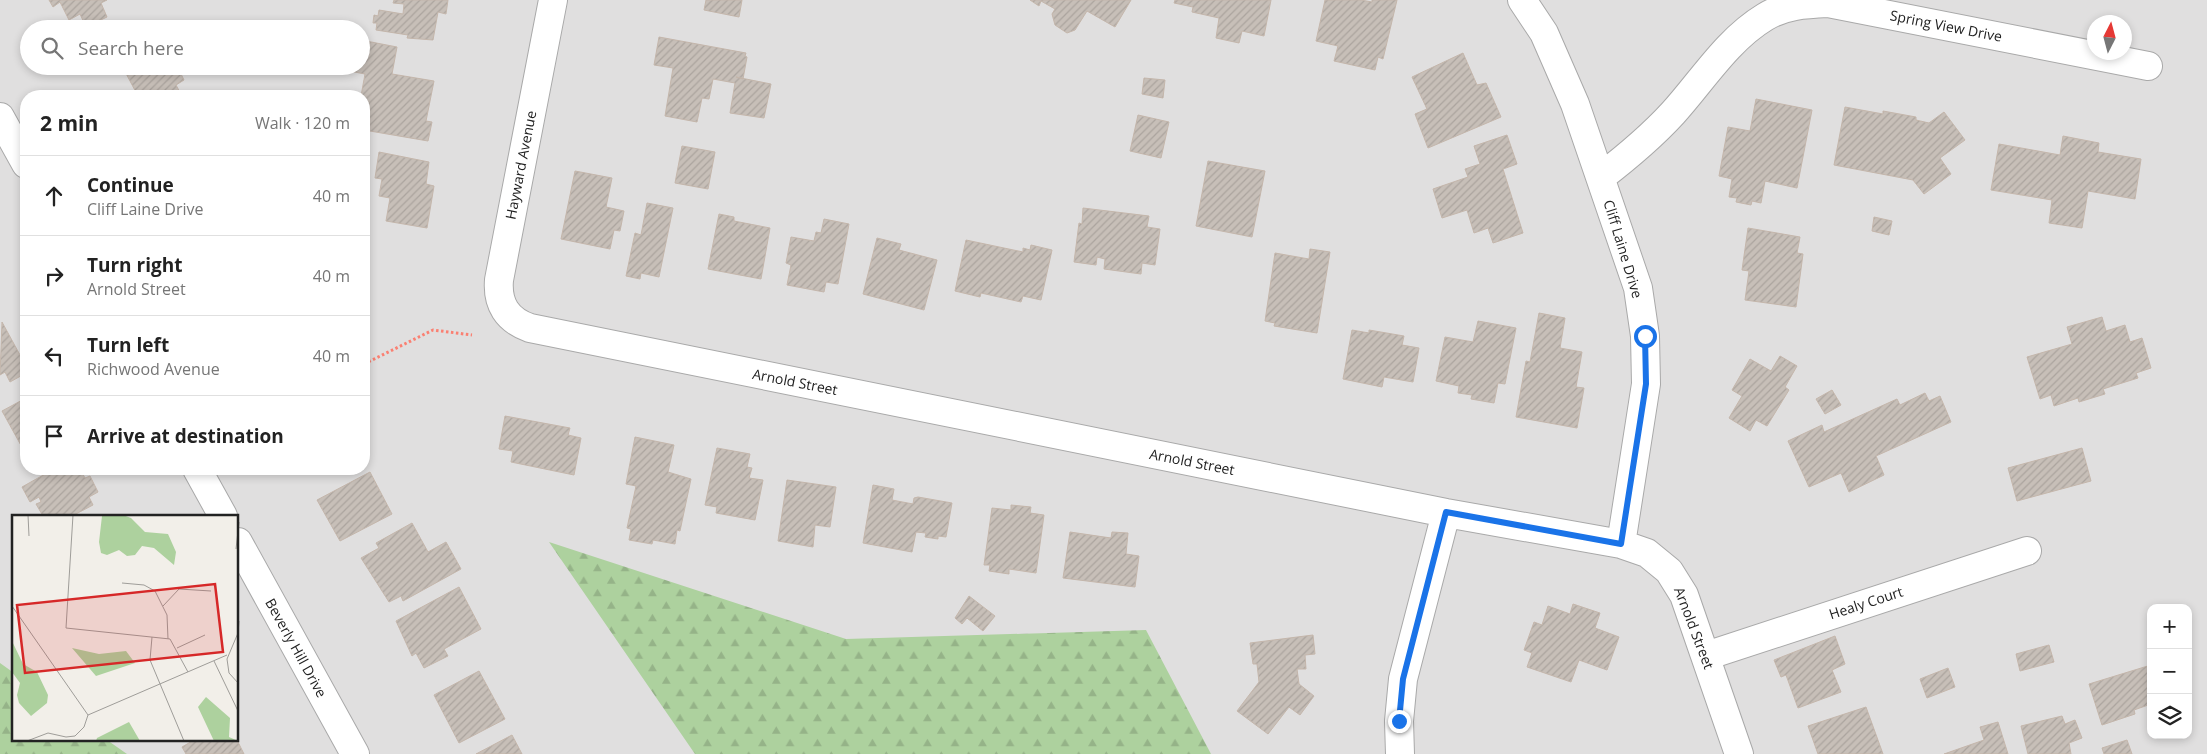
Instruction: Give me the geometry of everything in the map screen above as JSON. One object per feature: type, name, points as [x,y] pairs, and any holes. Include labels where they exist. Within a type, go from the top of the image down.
[{"type":"street","name":"Hayward Avenue","points":[[517,324],[503,309],[498,294],[499,280],[553,0]]},
{"type":"street","name":"Cliff Laine Drive","points":[[1522,0],[1544,33],[1575,104],[1638,288],[1645,336],[1646,384],[1621,544]]},
{"type":"street","name":"Spring View Drive","points":[[1601,177],[1639,148],[1672,115],[1740,34],[1766,16],[1796,5],[1828,3],[2148,66]]},
{"type":"street","points":[[0,117],[20,153]]},
{"type":"street","name":"Arnold Street","points":[[517,324],[1446,512],[1621,544],[1647,553],[1669,571],[1684,595],[1739,754]]},
{"type":"street","points":[[200,475],[222,515]]},
{"type":"street","points":[[1400,754],[1399,721],[1403,679],[1446,512]]},
{"type":"street","name":"Beverly Hill Drive","points":[[239,544],[355,754]]},
{"type":"street","name":"Healy Court","points":[[1706,656],[2027,551]]},
{"type":"path","points":[[370,361],[433,330],[472,335]]},
{"type":"shaded area","points":[[0,0],[2207,0],[2207,754],[0,754]]},
{"type":"green space","points":[[549,542],[846,639],[1146,630],[1211,754],[695,754]]},
{"type":"green space","points":[[0,663],[12,672],[12,742],[110,742],[127,754],[0,754]]},
{"type":"building","points":[[49,0],[107,0],[101,3],[107,17],[101,20],[83,20],[80,14],[69,20],[60,2],[53,7]]},
{"type":"building","points":[[394,0],[448,0],[446,14],[438,12],[433,40],[407,38],[408,35],[376,30],[377,23],[373,23],[374,15],[378,16],[379,10],[403,14],[404,4],[393,3]]},
{"type":"building","points":[[706,0],[742,0],[739,17],[704,10]]},
{"type":"building","points":[[1030,0],[1131,0],[1115,27],[1087,11],[1075,30],[1067,33],[1055,25],[1052,14],[1055,9],[1041,1],[1039,6]]},
{"type":"building","points":[[1175,0],[1271,0],[1264,36],[1242,31],[1239,43],[1216,38],[1219,18],[1192,12],[1193,7],[1174,3]]},
{"type":"building","points":[[1325,0],[1361,0],[1372,2],[1372,0],[1397,0],[1383,59],[1378,57],[1375,70],[1334,61],[1338,46],[1316,41]]},
{"type":"building","points":[[659,37],[746,53],[743,78],[771,84],[764,118],[730,113],[735,83],[713,79],[709,99],[702,98],[697,122],[665,116],[673,68],[654,65]]},
{"type":"building","points":[[370,42],[397,47],[392,74],[434,81],[426,121],[432,122],[428,141],[370,131],[370,90],[362,90],[365,75],[370,75]]},
{"type":"building","points":[[1463,53],[1477,85],[1486,83],[1501,117],[1428,148],[1415,114],[1427,109],[1412,77]]},
{"type":"building","points":[[127,75],[182,75],[184,80],[176,85],[179,90],[135,90]]},
{"type":"building","points":[[1144,78],[1165,80],[1163,98],[1142,94]]},
{"type":"building","points":[[1756,99],[1812,110],[1797,188],[1765,181],[1761,203],[1752,201],[1751,205],[1736,202],[1737,198],[1729,197],[1732,179],[1719,176],[1728,127],[1750,131]]},
{"type":"building","points":[[1845,107],[1883,114],[1883,111],[1916,117],[1916,120],[1929,123],[1944,112],[1965,140],[1940,158],[1951,174],[1924,194],[1913,180],[1834,165]]},
{"type":"building","points":[[1138,115],[1169,122],[1161,158],[1130,151]]},
{"type":"building","points":[[1507,135],[1517,164],[1503,169],[1523,233],[1493,243],[1488,228],[1474,233],[1467,210],[1442,218],[1433,189],[1468,177],[1465,169],[1480,164],[1474,146]]},
{"type":"building","points":[[2063,136],[2099,143],[2098,152],[2141,159],[2135,199],[2088,191],[2082,228],[2049,223],[2052,200],[1991,190],[1999,144],[2060,155]]},
{"type":"building","points":[[682,146],[715,152],[708,189],[675,183]]},
{"type":"building","points":[[379,152],[429,162],[426,184],[434,186],[427,228],[386,221],[390,198],[379,196],[382,179],[375,178]]},
{"type":"building","points":[[1208,161],[1265,171],[1252,237],[1196,226]]},
{"type":"building","points":[[575,171],[612,178],[606,207],[624,211],[620,231],[614,230],[610,249],[561,239]]},
{"type":"building","points":[[647,203],[673,208],[659,277],[641,273],[640,279],[626,276],[635,233],[641,235]]},
{"type":"building","points":[[1083,208],[1149,216],[1147,227],[1160,229],[1155,265],[1142,263],[1141,274],[1104,269],[1105,259],[1097,257],[1096,265],[1074,262],[1079,223],[1082,224]]},
{"type":"building","points":[[719,214],[734,217],[734,221],[770,228],[761,279],[708,269]]},
{"type":"building","points":[[1874,217],[1892,221],[1889,235],[1872,231]]},
{"type":"building","points":[[824,219],[849,224],[838,284],[826,282],[824,292],[787,285],[791,265],[786,263],[791,237],[814,241],[816,232],[821,233]]},
{"type":"building","points":[[1748,228],[1800,237],[1797,253],[1803,254],[1796,307],[1745,300],[1749,271],[1742,270]]},
{"type":"building","points":[[877,238],[901,244],[899,250],[937,260],[924,310],[863,294]]},
{"type":"building","points":[[966,240],[1023,252],[1023,248],[1030,250],[1031,245],[1052,250],[1041,300],[1023,296],[1021,302],[981,293],[980,297],[955,291]]},
{"type":"building","points":[[1310,249],[1330,252],[1317,333],[1274,326],[1275,323],[1265,321],[1275,253],[1309,259]]},
{"type":"building","points":[[1539,313],[1565,318],[1560,348],[1582,352],[1576,387],[1584,388],[1577,428],[1516,417],[1526,361],[1530,362]]},
{"type":"building","points":[[2102,317],[2106,331],[2125,325],[2130,342],[2142,338],[2151,368],[2136,373],[2138,378],[2103,389],[2105,394],[2079,402],[2078,398],[2054,406],[2051,395],[2040,399],[2027,357],[2072,344],[2067,327]]},
{"type":"building","points":[[1478,321],[1516,328],[1505,384],[1498,383],[1494,403],[1471,399],[1472,395],[1458,393],[1459,386],[1436,381],[1445,337],[1473,342]]},
{"type":"building","points":[[2,322],[20,355],[20,376],[10,382],[5,372],[0,375]]},
{"type":"building","points":[[1352,330],[1369,333],[1369,330],[1404,336],[1402,345],[1419,348],[1413,382],[1384,377],[1382,387],[1343,379]]},
{"type":"building","points":[[1780,356],[1797,366],[1785,387],[1789,390],[1767,426],[1756,420],[1750,431],[1729,418],[1742,396],[1732,390],[1750,359],[1771,371]]},
{"type":"building","points":[[1832,390],[1841,405],[1825,414],[1816,399]]},
{"type":"building","points":[[1925,393],[1929,401],[1940,396],[1951,422],[1876,456],[1884,475],[1849,492],[1841,473],[1809,487],[1788,441],[1822,425],[1824,432],[1897,399],[1900,405]]},
{"type":"building","points":[[20,401],[20,444],[2,411]]},
{"type":"building","points":[[505,416],[570,428],[568,435],[581,438],[574,475],[511,462],[513,451],[499,449]]},
{"type":"building","points":[[635,437],[674,445],[668,472],[691,479],[680,531],[677,530],[675,544],[653,540],[652,544],[629,540],[631,529],[627,528],[636,486],[626,484]]},
{"type":"building","points":[[717,448],[750,454],[747,467],[752,468],[749,478],[763,480],[755,520],[716,513],[717,507],[705,505]]},
{"type":"building","points":[[2082,448],[2091,481],[2017,501],[2008,468]]},
{"type":"building","points":[[370,472],[392,514],[340,541],[317,500],[364,475],[370,475]]},
{"type":"building","points":[[43,475],[83,475],[85,478],[90,476],[98,492],[89,497],[93,505],[74,515],[42,515],[36,504],[41,502],[39,497],[30,502],[22,487]]},
{"type":"building","points":[[787,480],[836,487],[830,527],[815,525],[813,547],[778,541]]},
{"type":"building","points":[[873,485],[894,489],[892,500],[913,504],[914,498],[918,497],[952,503],[946,537],[938,536],[938,539],[925,537],[926,533],[916,532],[912,552],[863,543]]},
{"type":"building","points":[[1011,505],[1031,507],[1030,513],[1044,515],[1036,573],[1009,569],[1009,574],[989,571],[990,565],[984,565],[992,508],[1011,510]]},
{"type":"building","points":[[412,523],[428,552],[446,542],[461,569],[403,601],[401,596],[389,602],[361,558],[379,548],[376,543]]},
{"type":"building","points":[[1070,532],[1111,538],[1112,532],[1128,533],[1126,554],[1139,556],[1135,587],[1063,578]]},
{"type":"building","points":[[459,587],[481,629],[444,649],[448,656],[424,668],[416,653],[412,656],[396,621]]},
{"type":"building","points":[[969,596],[995,616],[983,631],[967,618],[962,624],[955,618]]},
{"type":"building","points":[[1573,604],[1600,613],[1595,628],[1619,637],[1607,670],[1579,660],[1571,682],[1527,667],[1532,653],[1524,650],[1534,622],[1542,625],[1548,606],[1570,614]]},
{"type":"building","points":[[1313,635],[1315,654],[1305,655],[1306,669],[1297,669],[1299,684],[1314,696],[1300,715],[1289,707],[1268,734],[1237,711],[1259,682],[1257,664],[1253,664],[1250,643]]},
{"type":"building","points":[[1835,636],[1845,664],[1832,670],[1841,692],[1798,708],[1786,675],[1781,677],[1774,660]]},
{"type":"building","points":[[2049,645],[2054,662],[2020,671],[2016,654]]},
{"type":"building","points":[[2147,666],[2147,705],[2134,710],[2135,714],[2102,725],[2089,684]]},
{"type":"building","points":[[1948,668],[1955,687],[1927,698],[1920,679]]},
{"type":"building","points":[[479,671],[505,719],[459,743],[434,695]]},
{"type":"building","points":[[1866,707],[1883,754],[1818,754],[1808,726]]},
{"type":"building","points":[[2062,716],[2065,724],[2075,720],[2082,738],[2069,743],[2071,754],[2028,754],[2021,726]]},
{"type":"building","points":[[1998,722],[2008,754],[1944,754],[1984,740],[1980,727]]},
{"type":"building","points":[[512,735],[522,754],[476,754]]},
{"type":"building","points":[[2127,740],[2132,754],[2104,754],[2102,748]]},
{"type":"building","points":[[191,742],[238,742],[244,754],[186,754],[182,747]]},
{"type":"route","points":[[1399,721],[1403,679],[1446,512],[1621,544],[1646,384],[1645,336]]}]
